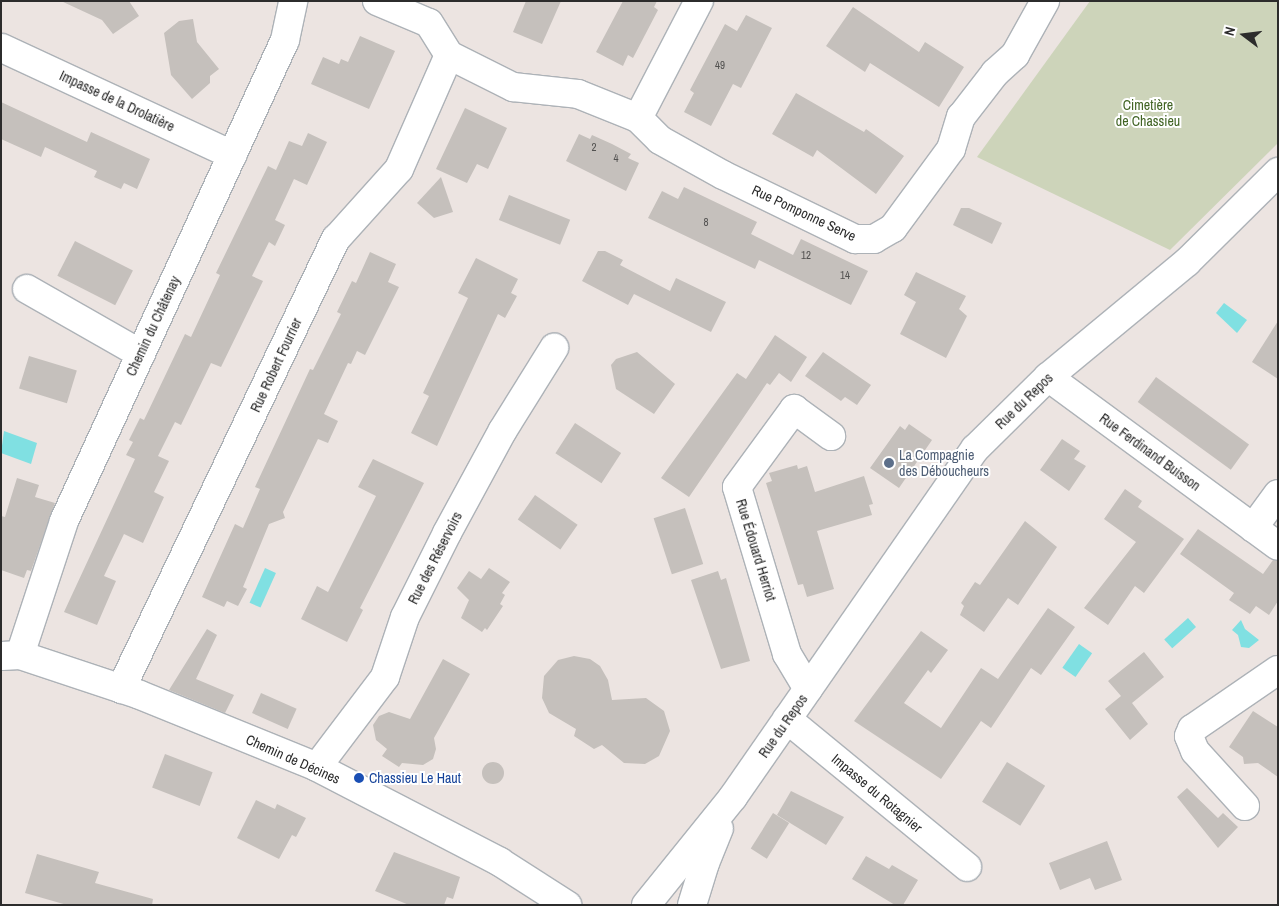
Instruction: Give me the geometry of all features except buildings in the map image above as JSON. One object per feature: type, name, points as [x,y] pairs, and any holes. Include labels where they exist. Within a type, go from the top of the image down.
[{"type":"street","name":"Chemin du Châtenay","points":[[11,656],[64,521],[286,40],[293,1]]},
{"type":"street","points":[[377,1],[429,23],[449,55]]},
{"type":"street","points":[[638,118],[699,1]]},
{"type":"street","name":"Rue Pomponne Serve","points":[[449,55],[513,86],[578,94],[638,118],[660,140],[723,175],[855,239],[874,239],[892,228],[950,149],[961,117],[995,73],[1015,55],[1045,1]]},
{"type":"street","name":"Impasse de la Drolatière","points":[[2,48],[232,155]]},
{"type":"street","name":"Rue Robert Fourrier","points":[[121,689],[336,239],[399,169],[449,55]]},
{"type":"street","name":"Rue du Repos","points":[[646,905],[733,797],[975,449],[1048,377],[1187,262],[1278,172]]},
{"type":"street","points":[[27,289],[141,354]]},
{"type":"street","name":"Rue des Réservoirs","points":[[317,767],[384,676],[405,617],[447,534],[503,430],[554,348]]},
{"type":"street","name":"Rue Ferdinand Buisson","points":[[1048,377],[1278,546]]},
{"type":"street","name":"Rue Édouard Herriot","points":[[808,689],[787,654],[736,487],[794,409],[831,436]]},
{"type":"street","points":[[1252,528],[1278,494]]},
{"type":"street","name":"Chemin de Décines","points":[[11,656],[121,689],[317,767],[500,862],[567,905]]},
{"type":"street","points":[[1244,806],[1195,751],[1189,736],[1192,729],[1278,670]]},
{"type":"street","name":"Impasse du Rotagnier","points":[[787,719],[967,867]]},
{"type":"street","name":"Rue du Repos","points":[[694,903],[704,863],[733,797]]},
{"type":"green space","name":"Cimetière de Chassieu","points":[[1090,1],[1278,1],[1278,143],[1170,250],[977,157]]},
{"type":"water","points":[[1224,303],[1247,320],[1237,333],[1216,313]]},
{"type":"water","points":[[4,431],[37,443],[31,464],[1,453]]},
{"type":"water","points":[[265,568],[276,573],[261,608],[250,603]]},
{"type":"water","points":[[1188,618],[1196,627],[1172,648],[1164,639]]},
{"type":"water","points":[[1241,620],[1245,629],[1259,640],[1249,648],[1241,647],[1238,635],[1232,630]]},
{"type":"water","points":[[1079,644],[1092,653],[1075,677],[1062,668]]},
{"type":"place","name":"La Compagnie des Déboucheurs","points":[[889,463]]},
{"type":"place","name":"Chassieu Le Haut","points":[[359,778]]}]
